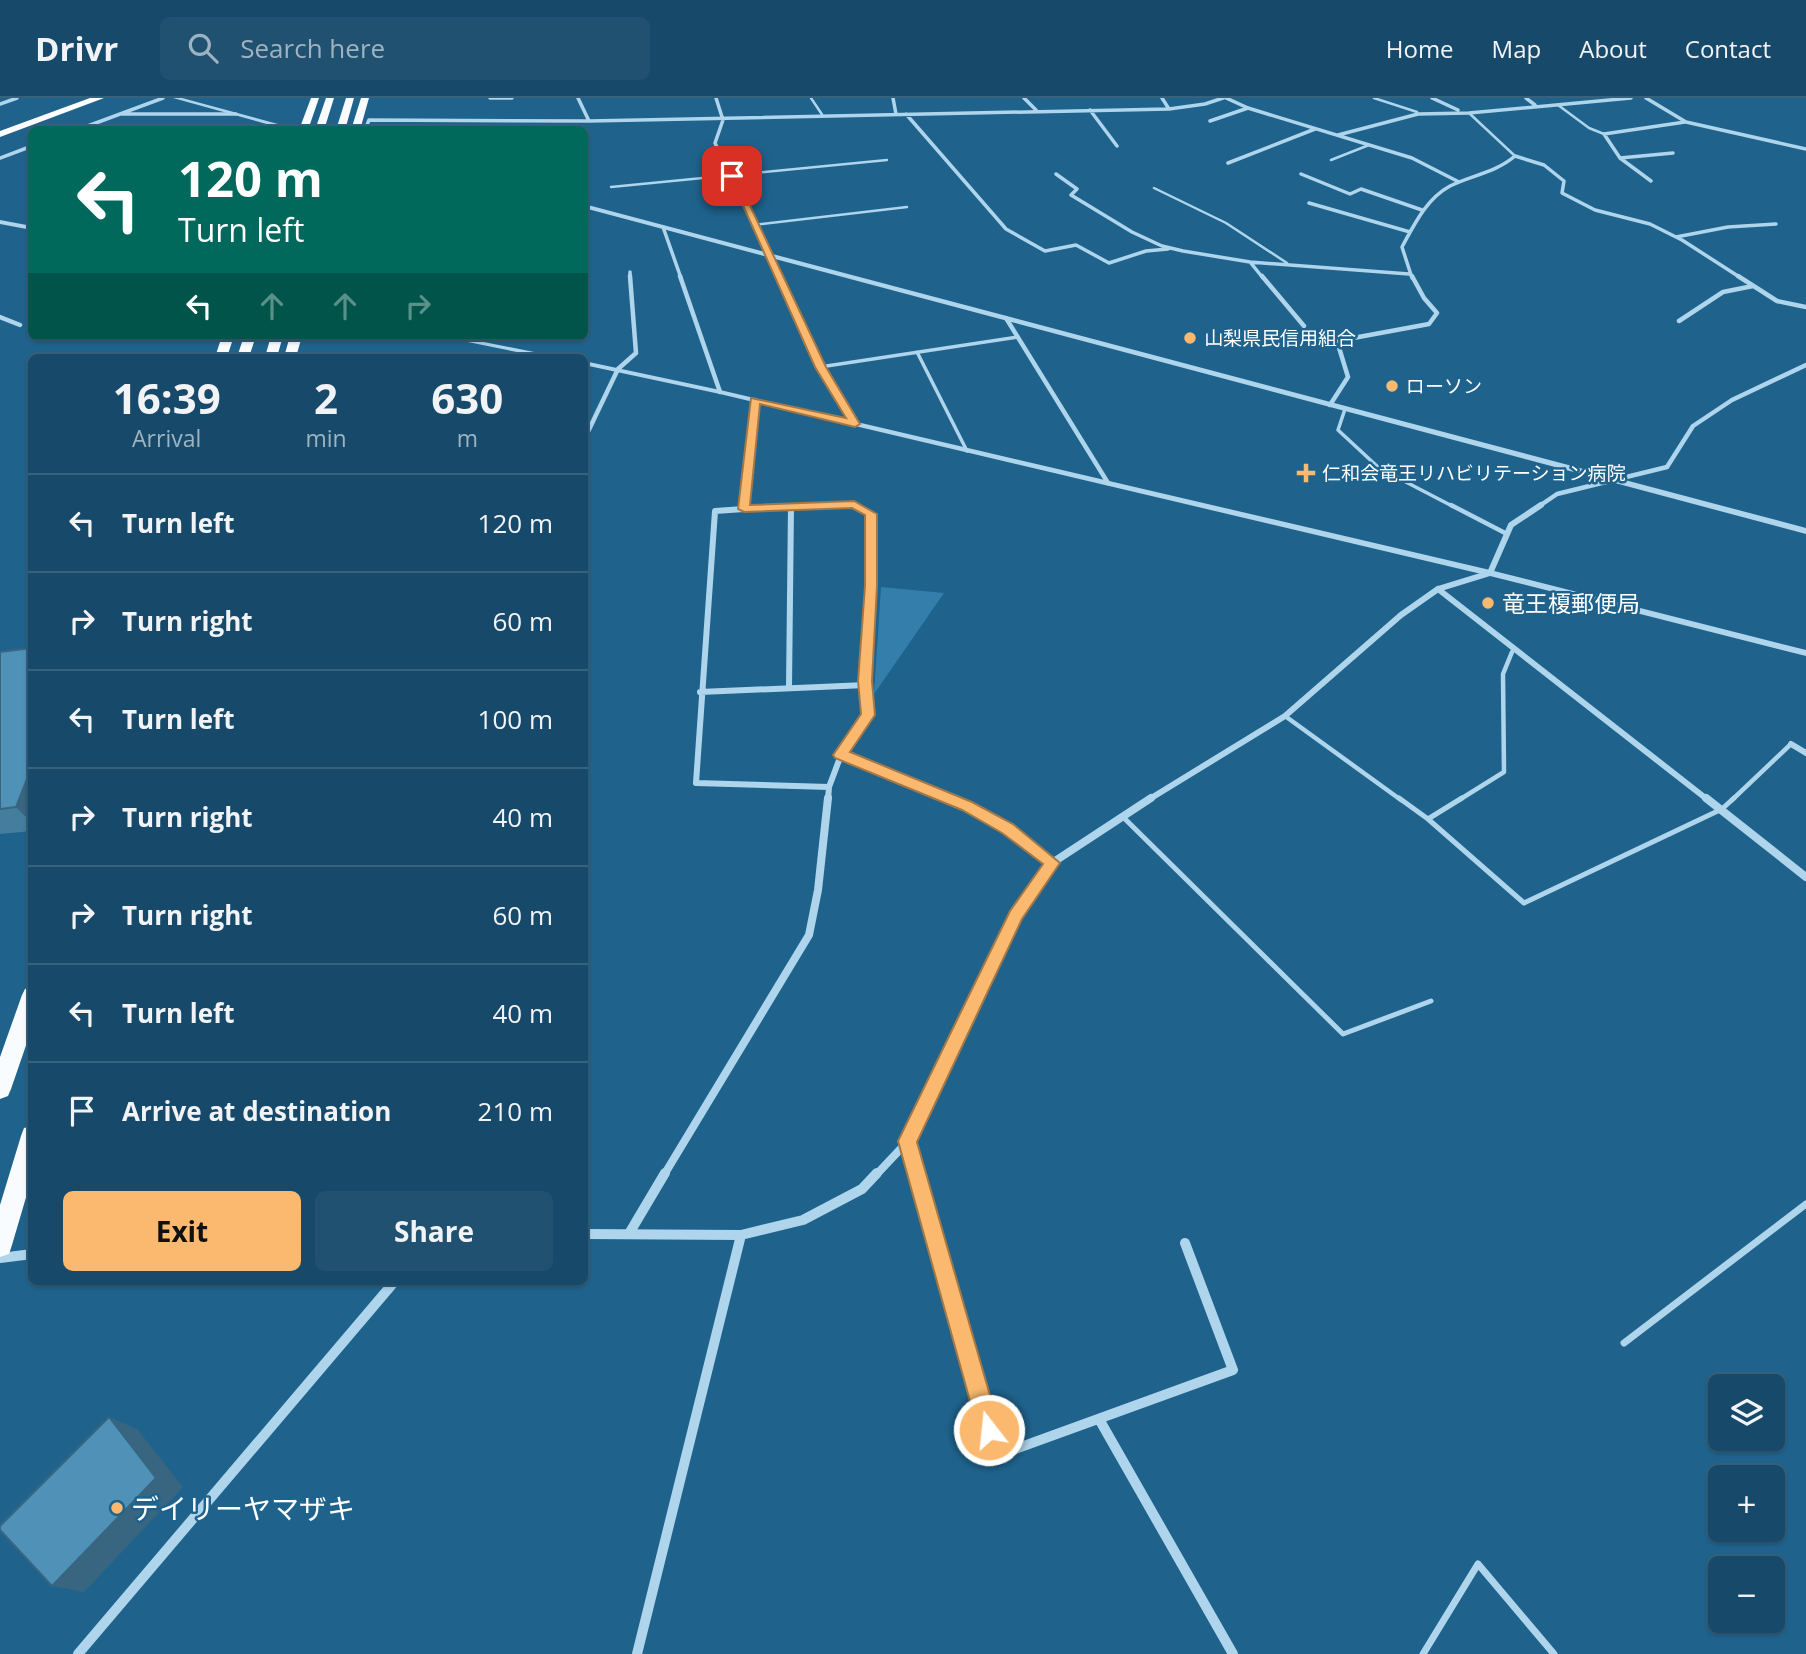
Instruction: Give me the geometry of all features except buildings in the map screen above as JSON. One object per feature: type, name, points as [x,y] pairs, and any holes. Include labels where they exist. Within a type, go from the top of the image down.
[{"type":"highway","points":[[0,126],[76,98]]},
{"type":"highway","points":[[0,134],[99,98]]},
{"type":"highway","points":[[304,126],[315,98]]},
{"type":"highway","points":[[321,126],[330,98]]},
{"type":"highway","points":[[341,126],[350,98]]},
{"type":"highway","points":[[356,126],[365,98]]},
{"type":"highway","points":[[0,1089],[28,1007]]},
{"type":"highway","points":[[0,1245],[28,1150]]},
{"type":"street","points":[[1,103],[16,98]]},
{"type":"street","points":[[88,126],[163,98]]},
{"type":"street","points":[[176,98],[282,126]]},
{"type":"street","points":[[489,98],[512,98]]},
{"type":"street","points":[[578,98],[589,121]]},
{"type":"street","points":[[716,98],[725,112],[715,143],[820,367],[855,424]]},
{"type":"street","points":[[893,98],[896,114]]},
{"type":"street","points":[[1024,98],[1037,110]]},
{"type":"street","points":[[1162,98],[1170,109]]},
{"type":"street","points":[[367,126],[369,120],[589,121],[1170,109],[1225,98],[1248,108],[1412,158],[1459,182]]},
{"type":"street","points":[[1432,98],[1469,113]]},
{"type":"street","points":[[1526,98],[1535,105]]},
{"type":"street","points":[[1338,135],[1416,112],[1443,110],[1469,113],[1631,98]]},
{"type":"street","points":[[1646,98],[1686,122],[1806,149]]},
{"type":"street","points":[[1210,121],[1248,108]]},
{"type":"street","points":[[1090,110],[1117,146]]},
{"type":"street","points":[[120,114],[236,114]]},
{"type":"street","points":[[906,114],[1006,229],[1045,251],[1076,245],[1110,263],[1146,251],[1172,248]]},
{"type":"street","points":[[1651,181],[1620,158],[1604,134],[1686,122]]},
{"type":"street","points":[[1228,163],[1316,128]]},
{"type":"street","points":[[0,158],[28,148]]},
{"type":"street","points":[[1620,158],[1673,153]]},
{"type":"street","points":[[1330,405],[1348,377],[1337,341],[1429,324],[1437,313],[1422,298],[1409,274],[1402,247],[1422,210],[1459,182],[1500,170],[1515,156],[1545,165],[1564,181],[1562,193],[1577,203],[1650,224],[1676,237],[1777,301],[1806,307]]},
{"type":"street","points":[[1056,174],[1077,189],[1071,195],[1132,232],[1172,248],[1250,262],[1409,274]]},
{"type":"street","points":[[1301,174],[1350,194],[1361,189],[1422,210]]},
{"type":"street","points":[[1309,203],[1410,232]]},
{"type":"street","points":[[588,207],[1806,531]]},
{"type":"street","points":[[1,223],[28,227]]},
{"type":"street","points":[[1676,237],[1728,227],[1776,224]]},
{"type":"street","points":[[663,227],[720,392]]},
{"type":"street","points":[[1250,262],[1304,326]]},
{"type":"street","points":[[588,432],[618,369],[636,353],[629,272]]},
{"type":"street","points":[[1679,321],[1723,292],[1754,286]]},
{"type":"street","points":[[0,317],[20,325]]},
{"type":"street","points":[[1006,318],[1108,484]]},
{"type":"street","points":[[464,340],[539,354]]},
{"type":"street","points":[[588,364],[755,400],[1490,573],[1806,653]]},
{"type":"street","points":[[588,1234],[630,1232],[741,1235],[803,1220],[862,1189],[908,1141],[1016,915],[1052,863],[1122,816],[1285,716],[1401,615],[1438,589],[1490,573],[1511,524],[1557,494],[1667,467],[1693,426],[1732,400],[1806,365]]},
{"type":"street","points":[[744,509],[755,400]]},
{"type":"street","points":[[630,1232],[809,935],[818,890],[829,787],[841,755],[868,715],[866,685],[871,586],[871,514],[854,504],[715,511],[696,783],[829,787]]},
{"type":"street","points":[[789,688],[791,506]]},
{"type":"street","points":[[1438,589],[1512,652],[1722,809],[1806,877]]},
{"type":"street","points":[[701,692],[866,685]]},
{"type":"street","points":[[1791,744],[1806,753]]},
{"type":"street","points":[[841,755],[967,806],[1008,829],[1052,863]]},
{"type":"street","points":[[908,1141],[996,1456],[1233,1370],[1185,1243]]},
{"type":"street","points":[[637,1654],[741,1235]]},
{"type":"street","points":[[0,1258],[28,1254]]},
{"type":"street","points":[[78,1654],[392,1285]]},
{"type":"street","points":[[1099,1419],[1233,1654]]},
{"type":"lane","points":[[811,98],[823,116]]},
{"type":"lane","points":[[1374,98],[1416,112]]},
{"type":"lane","points":[[1558,105],[1589,128],[1604,134]]},
{"type":"lane","points":[[1469,113],[1515,156]]},
{"type":"lane","points":[[1331,160],[1369,145]]},
{"type":"lane","points":[[611,187],[887,160]]},
{"type":"lane","points":[[1154,188],[1226,223],[1287,263]]},
{"type":"lane","points":[[753,225],[906,207]]},
{"type":"lane","points":[[820,367],[1018,337]]},
{"type":"lane","points":[[916,352],[967,451]]},
{"type":"lane","points":[[1345,409],[1338,430],[1379,468],[1507,534]]},
{"type":"lane","points":[[1428,818],[1504,772],[1503,674],[1512,652]]},
{"type":"lane","points":[[1285,716],[1428,818],[1524,903],[1722,809],[1791,744]]},
{"type":"lane","points":[[1122,816],[1343,1034],[1431,1000]]},
{"type":"lane","points":[[1623,1343],[1806,1204]]},
{"type":"lane","points":[[1423,1654],[1478,1564],[1554,1654]]},
{"type":"shaded area","points":[[881,587],[944,593],[874,694]]},
{"type":"place","name":"山梨県民信用組合","points":[[1190,338]]},
{"type":"place","name":"ローソン","points":[[1392,386]]},
{"type":"place","name":"仁和会竜王リハビリテーション病院","points":[[1306,473]]},
{"type":"place","name":"竜王榎郵便局","points":[[1488,603]]},
{"type":"place","name":"デイリーヤマザキ","points":[[117,1508]]},
{"type":"route","points":[[732,176],[820,367],[855,424],[755,400],[744,509],[854,504],[871,514],[871,586],[865,681],[868,715],[841,755],[967,806],[1008,829],[1052,863],[1016,915],[908,1141],[989,1430]]}]
